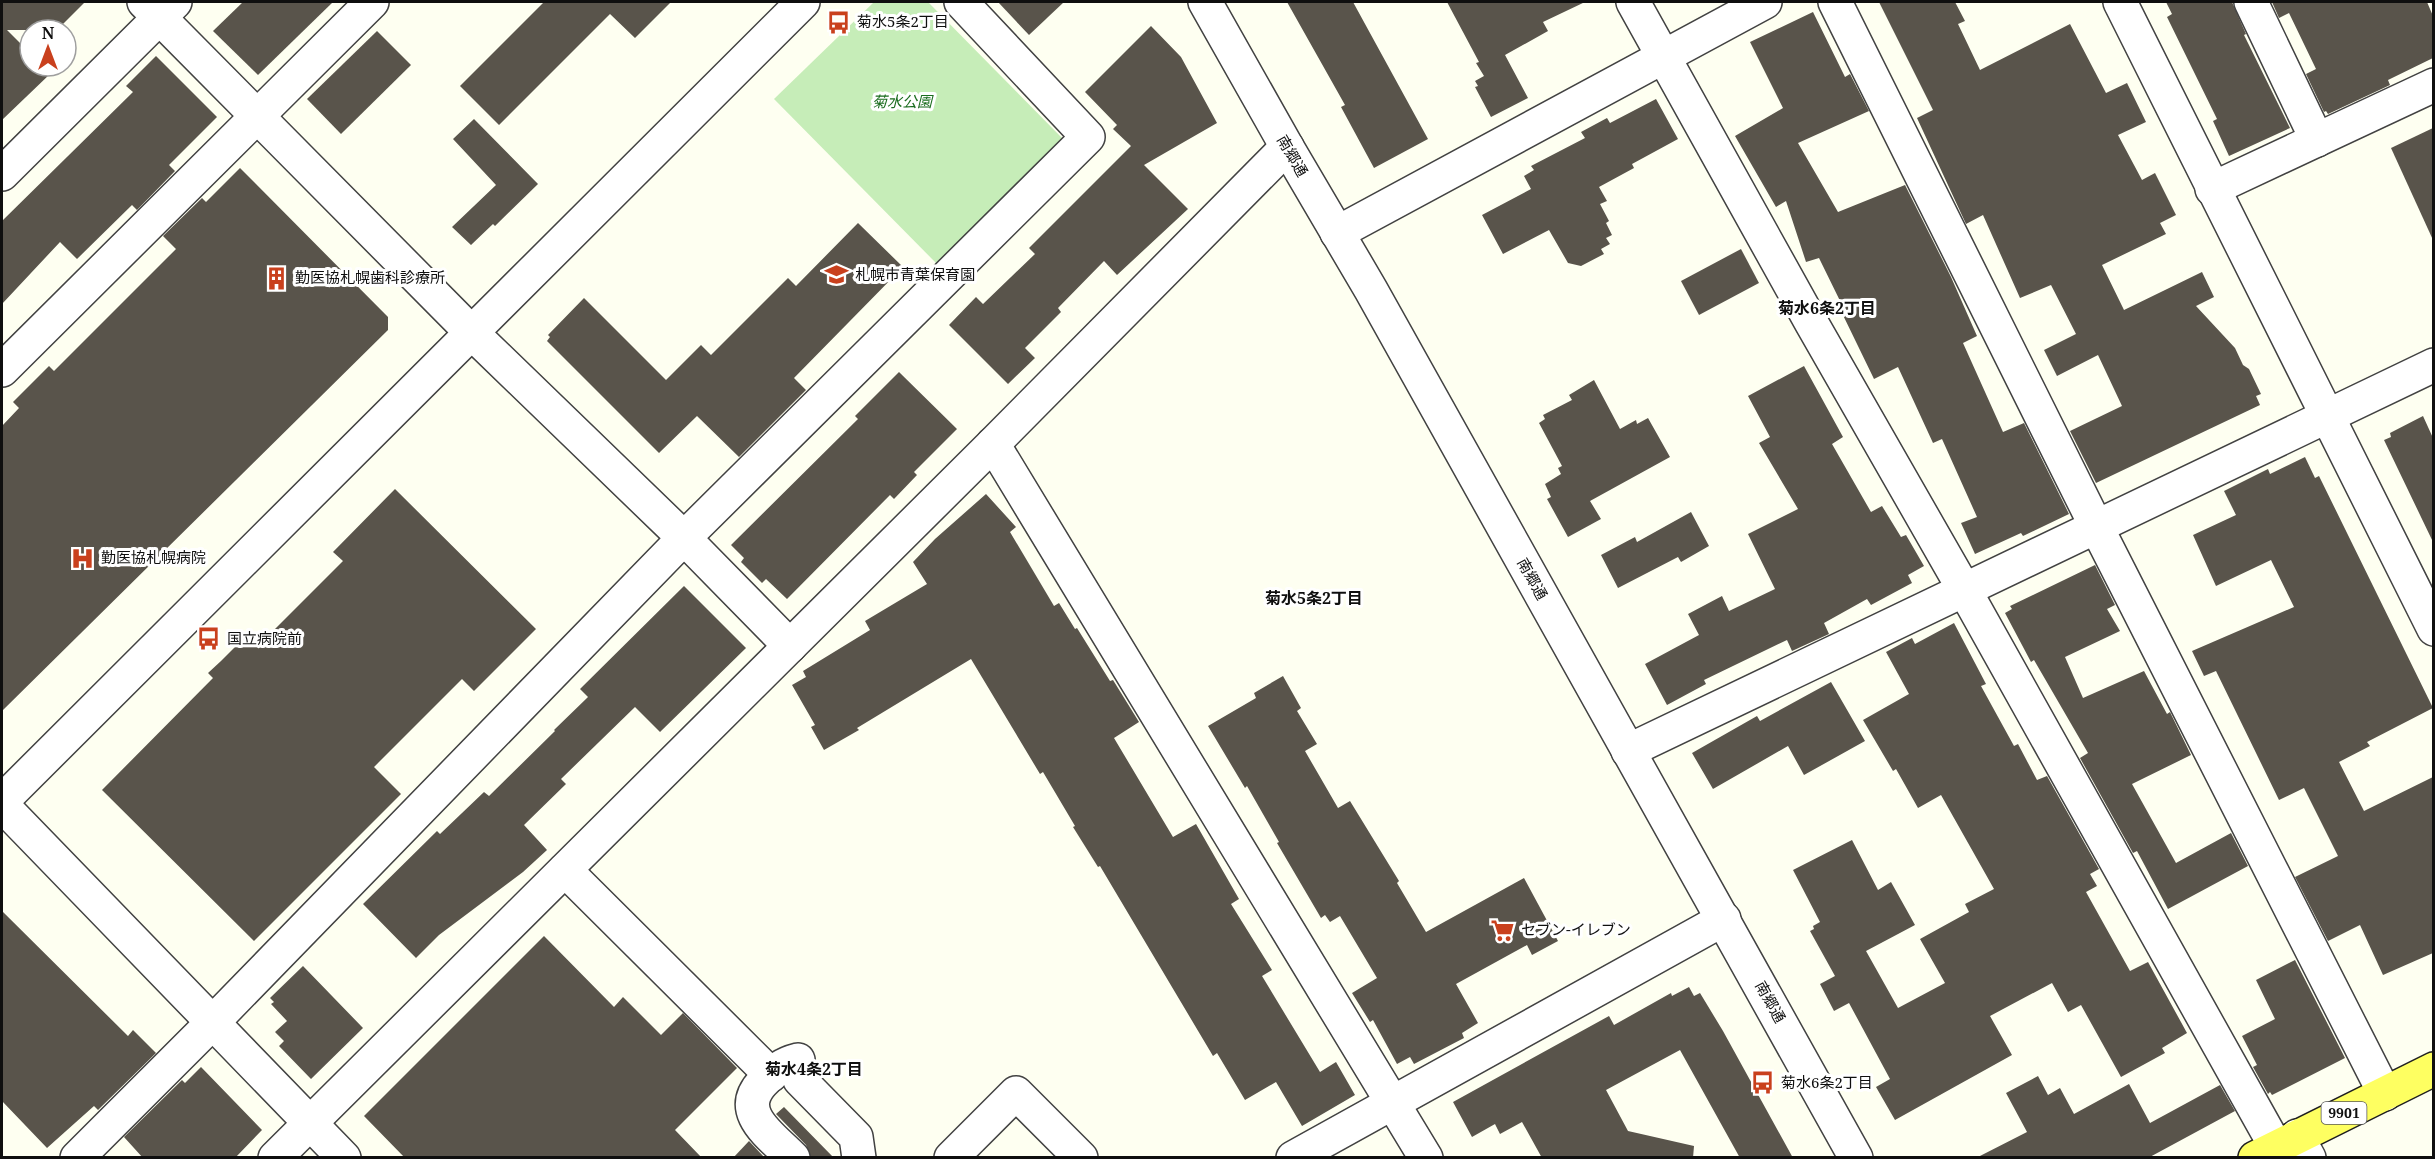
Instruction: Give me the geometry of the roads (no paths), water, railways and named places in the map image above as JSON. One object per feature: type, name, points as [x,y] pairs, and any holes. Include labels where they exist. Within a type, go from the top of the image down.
[{"type":"main road","name":"9901","points":[[2284,1149],[2433,1069]]},
{"type":"street","points":[[2,370],[372,2]]},
{"type":"street","points":[[344,1158],[2,803],[803,2]]},
{"type":"street","points":[[77,1158],[213,1022],[684,538],[1088,137],[961,2]]},
{"type":"street","name":"南郷通","points":[[1205,2],[1724,919],[1856,1158]]},
{"type":"street","points":[[1633,2],[1810,322],[2284,1149]]},
{"type":"street","points":[[1337,232],[1765,2]]},
{"type":"street","points":[[1834,2],[2096,526],[2385,1094]]},
{"type":"street","points":[[2120,2],[2433,629]]},
{"type":"street","points":[[2251,2],[2317,140]]},
{"type":"street","points":[[2,174],[160,7],[258,116],[471,332],[684,538],[790,645]]},
{"type":"street","points":[[2212,189],[2433,85]]},
{"type":"street","points":[[275,1158],[993,444],[1287,147]]},
{"type":"street","points":[[1628,751],[2433,365]]},
{"type":"street","points":[[993,444],[1426,1158]]},
{"type":"street","points":[[565,870],[771,1075]]},
{"type":"street","points":[[1293,1158],[1724,919]]},
{"type":"street","points":[[794,1158],[755,1119],[752,1110],[756,1090],[783,1064],[798,1060],[800,1080],[856,1137],[859,1158]]},
{"type":"street","points":[[951,1158],[1016,1093],[1081,1158]]},
{"type":"place","name":"菊水5条2丁目","points":[[839,22]]},
{"type":"place","name":"札幌市青葉保育園","points":[[837,275]]},
{"type":"place","name":"勤医協札幌歯科診療所","points":[[277,278]]},
{"type":"place","name":"勤医協札幌病院","points":[[83,558]]},
{"type":"place","name":"国立病院前","points":[[209,639]]},
{"type":"place","name":"セブン-イレブン","points":[[1503,930]]},
{"type":"place","name":"菊水6条2丁目","points":[[1763,1083]]},
{"type":"district","name":"菊水6条2丁目","points":[[1827,308]]},
{"type":"district","name":"菊水5条2丁目","points":[[1314,598]]},
{"type":"district","name":"菊水4条2丁目","points":[[814,1069]]},
{"type":"park label","name":"菊水公園","points":[[902,102]]}]
